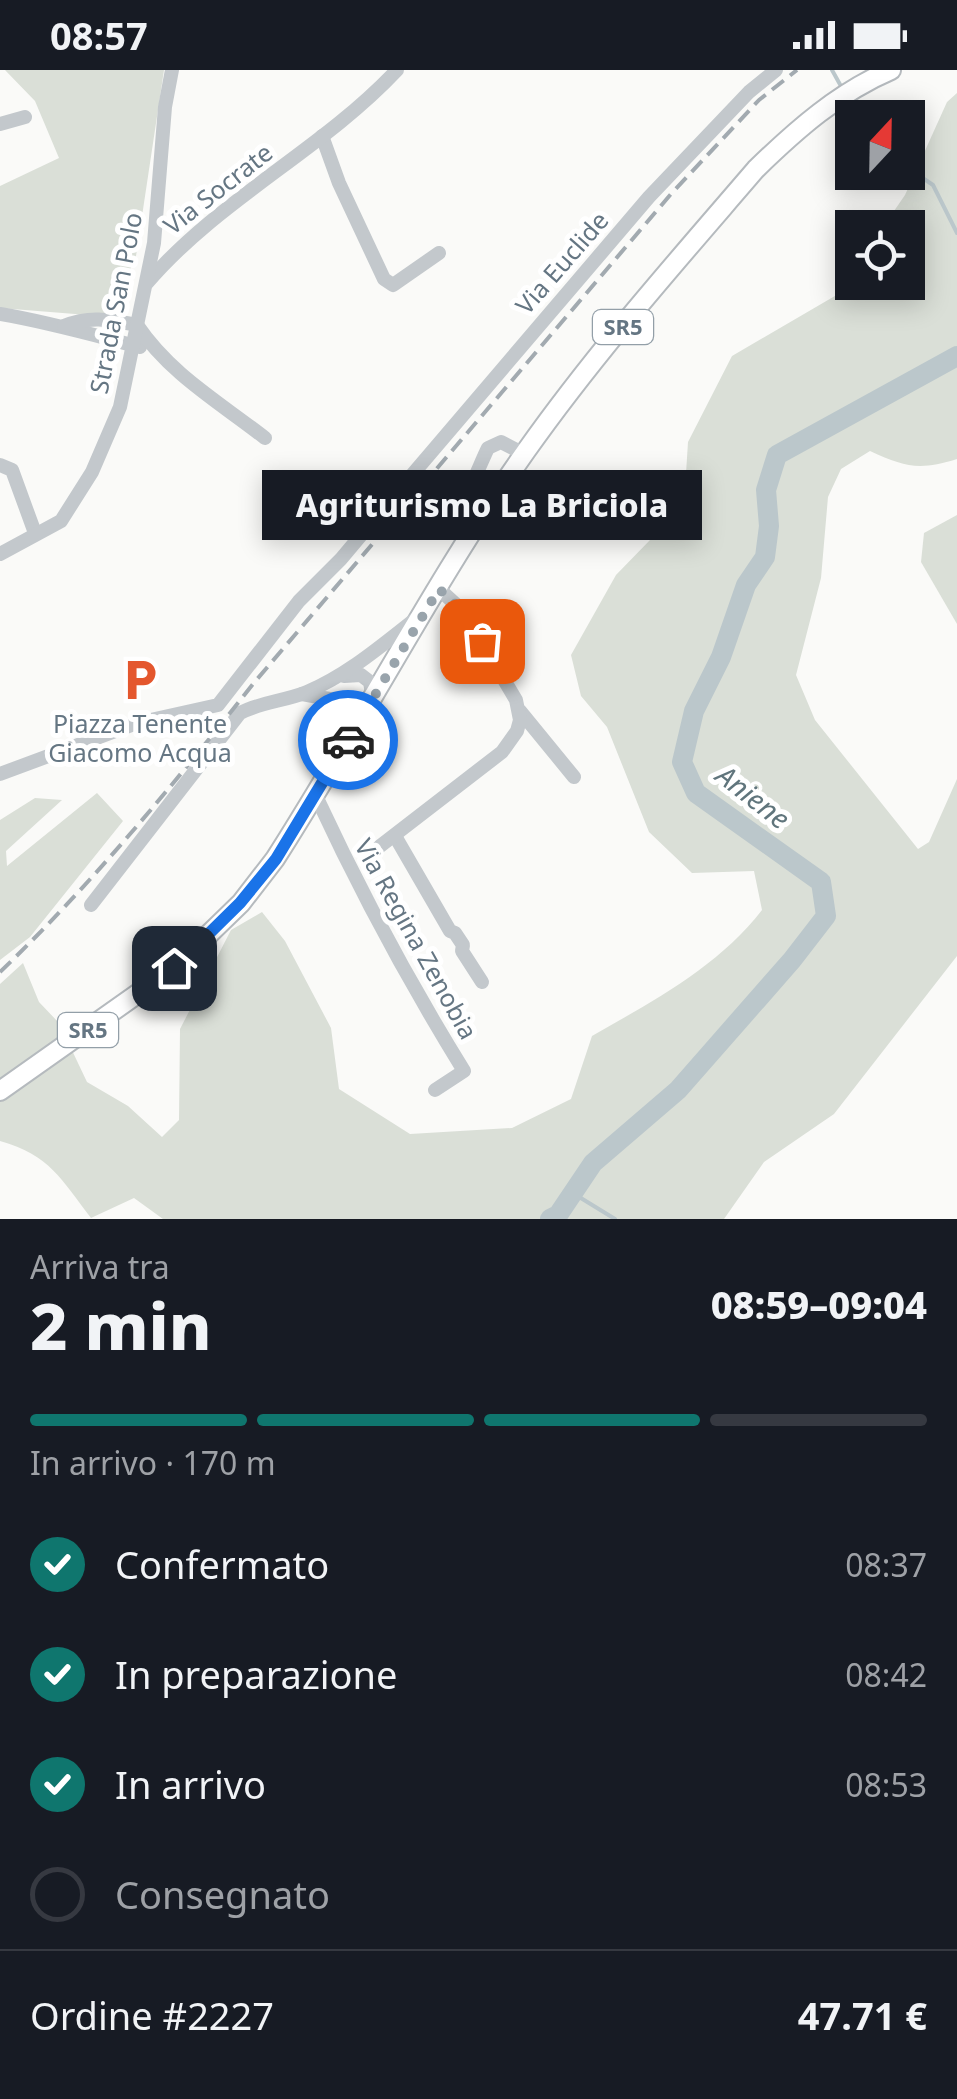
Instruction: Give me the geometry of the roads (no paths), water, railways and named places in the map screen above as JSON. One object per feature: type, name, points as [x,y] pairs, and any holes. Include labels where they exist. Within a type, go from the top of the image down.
[{"type":"main road","name":"SR5","points":[[0,1090],[174,968],[240,903],[276,859],[316,796],[524,454],[605,349],[756,169],[846,93],[891,70]]},
{"type":"street","name":"Strada San Polo","points":[[0,554],[61,521],[92,472],[120,407],[147,283],[172,70]]},
{"type":"street","name":"Via Socrate","points":[[147,283],[174,251],[375,93],[397,70]]},
{"type":"street","name":"Via Euclide","points":[[0,774],[137,722],[218,705],[298,601],[397,498],[649,198],[749,92],[776,70]]},
{"type":"street","points":[[0,124],[24,117]]},
{"type":"street","points":[[322,136],[338,183],[384,280],[393,285],[438,252]]},
{"type":"street","points":[[0,314],[64,326],[77,333],[155,352]]},
{"type":"street","points":[[64,326],[81,319],[104,318],[137,325],[155,352],[179,374],[264,438]]},
{"type":"street","points":[[397,498],[434,524],[446,520],[457,509],[488,448],[502,442],[524,454]]},
{"type":"street","points":[[0,465],[12,470],[35,534]]},
{"type":"street","points":[[439,589],[464,612],[520,711],[574,777]]},
{"type":"street","points":[[91,906],[240,713],[255,705],[302,694],[334,679],[426,610]]},
{"type":"street","points":[[302,694],[373,699],[370,682],[361,675],[334,679]]},
{"type":"street","points":[[320,697],[330,702],[345,723],[346,744]]},
{"type":"street","points":[[376,850],[502,752],[517,731],[520,711]]},
{"type":"street","name":"Via Regina Zenobia","points":[[316,796],[370,910],[464,1071],[435,1090]]},
{"type":"street","points":[[395,836],[482,982]]},
{"type":"waterway","points":[[832,70],[842,88]]},
{"type":"waterway","points":[[925,180],[933,185],[957,233]]},
{"type":"waterway","name":"Aniene","points":[[550,1219],[558,1215],[593,1163],[678,1090],[826,916],[821,882],[696,793],[682,762],[694,711],[721,657],[746,585],[765,557],[769,526],[766,490],[777,455],[957,356]]},
{"type":"waterway","points":[[571,1192],[615,1219]]},
{"type":"railway","points":[[0,972],[131,832],[671,194],[759,100],[797,70]]},
{"type":"place","name":"Agriturismo La Briciola","points":[[482,641]]},
{"type":"place","name":"Piazza Tenente Giacomo Acqua","points":[[140,680]]}]
